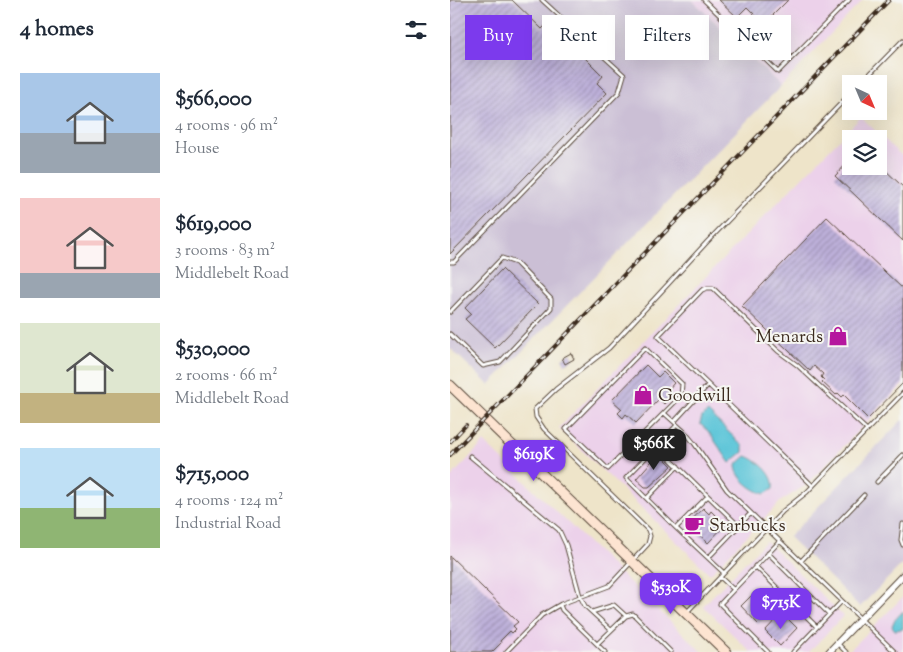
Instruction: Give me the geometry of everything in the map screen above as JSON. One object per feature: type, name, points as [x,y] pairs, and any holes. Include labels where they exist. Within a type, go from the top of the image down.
[{"type":"main road","points":[[450,385],[726,652]]},
{"type":"street","points":[[829,652],[903,575]]},
{"type":"lane","points":[[450,262],[454,262],[619,92],[624,75],[542,0]]},
{"type":"lane","points":[[704,0],[778,72],[849,0]]},
{"type":"lane","points":[[869,75],[903,40]]},
{"type":"lane","points":[[506,652],[542,615],[580,596],[609,586],[649,542],[650,536],[648,530],[544,429],[536,417],[535,409],[556,388],[609,348],[707,242],[842,102]]},
{"type":"lane","points":[[450,312],[502,258],[516,263],[551,299],[550,308],[500,362],[483,366],[450,334]]},
{"type":"lane","points":[[813,486],[658,336],[702,290],[713,288],[778,351],[796,364],[867,430]]},
{"type":"lane","points":[[645,348],[682,384],[681,396],[664,413],[608,469],[566,430],[645,348]]},
{"type":"lane","points":[[708,385],[657,446],[626,478],[724,573]]},
{"type":"lane","points":[[686,613],[767,528],[813,486],[903,393]]},
{"type":"lane","points":[[664,413],[694,443],[727,490],[895,652]]},
{"type":"lane","points":[[657,446],[739,526]]},
{"type":"lane","points":[[877,482],[903,455]]},
{"type":"lane","points":[[470,456],[559,530],[566,545],[580,596],[585,606],[611,630]]},
{"type":"lane","points":[[647,498],[678,466]]},
{"type":"lane","points":[[676,528],[708,496]]},
{"type":"lane","points":[[801,561],[864,496]]},
{"type":"lane","points":[[708,558],[751,513]]},
{"type":"lane","points":[[903,524],[900,540],[903,545]]},
{"type":"lane","points":[[768,652],[720,604],[780,541]]},
{"type":"lane","points":[[768,554],[829,614]]},
{"type":"lane","points":[[756,566],[817,627]]},
{"type":"lane","points":[[720,577],[733,589]]},
{"type":"lane","points":[[793,652],[842,601]]},
{"type":"lane","points":[[560,605],[562,610],[605,652]]},
{"type":"lane","points":[[592,612],[614,605],[626,616]]},
{"type":"lane","points":[[597,644],[626,616],[633,614],[671,652]]},
{"type":"lane","points":[[838,643],[846,652]]},
{"type":"shaded area","points":[[450,0],[692,0],[708,15],[625,15],[625,60],[709,60],[709,16],[719,26],[719,60],[754,60],[781,86],[489,385],[450,348]]},
{"type":"shaded area","points":[[692,0],[863,0],[781,86],[754,60],[791,60],[791,15],[719,15],[719,26]]},
{"type":"shaded area","points":[[858,120],[864,120],[875,130],[848,130]]},
{"type":"shaded area","points":[[842,137],[842,175],[887,175],[887,142],[903,157],[903,385],[806,485],[781,501],[710,574],[559,428]]},
{"type":"shaded area","points":[[903,419],[903,563],[860,607],[789,537]]},
{"type":"shaded area","points":[[484,442],[702,652],[450,652],[450,478]]},
{"type":"shaded area","points":[[766,541],[843,616],[809,652],[751,652],[703,606]]},
{"type":"shaded area","points":[[903,597],[903,652],[848,652]]},
{"type":"water","points":[[708,412],[743,446],[743,452],[730,463],[708,431],[700,424],[702,417]]},
{"type":"water","points":[[746,456],[756,461],[769,473],[772,478],[773,489],[765,494],[755,490],[742,479],[736,465]]},
{"type":"water","points":[[903,611],[903,629],[895,630],[892,626],[894,621]]},
{"type":"building","points":[[450,0],[512,0],[528,15],[465,15],[465,60],[532,60],[532,19],[542,29],[542,60],[587,60],[603,76],[597,83],[607,93],[450,254]]},
{"type":"building","points":[[719,0],[788,0],[773,15],[755,15],[747,7],[739,15],[735,15]]},
{"type":"building","points":[[842,169],[842,175],[887,175],[887,172],[903,187],[903,241],[835,176]]},
{"type":"building","name":"Menards","points":[[827,217],[903,289],[903,383],[868,419],[844,395],[842,397],[838,393],[836,395],[822,382],[824,380],[821,377],[823,374],[814,366],[810,371],[742,306]]},
{"type":"building","points":[[502,269],[538,304],[495,348],[465,319],[471,314],[465,308]]},
{"type":"building","points":[[571,353],[574,359],[565,364],[562,358]]},
{"type":"building","name":"Goodwill","points":[[646,365],[658,377],[663,372],[674,383],[666,392],[671,397],[664,404],[659,399],[636,423],[626,414],[623,418],[618,413],[622,409],[612,400]]},
{"type":"building","points":[[659,453],[672,466],[649,487],[645,487],[636,479]]},
{"type":"building","points":[[703,508],[709,514],[711,511],[725,525],[708,543],[688,524]]},
{"type":"building","points":[[450,556],[518,622],[513,626],[516,629],[512,633],[510,631],[492,652],[450,652]]},
{"type":"building","points":[[756,591],[762,597],[764,595],[775,606],[758,624],[741,606]]},
{"type":"building","points":[[780,615],[785,620],[787,618],[797,628],[780,646],[765,631]]},
{"type":"railway","points":[[450,455],[889,0]]},
{"type":"railway","points":[[450,442],[466,425]]},
{"type":"place","name":"Menards","points":[[838,336]]},
{"type":"place","name":"Goodwill","points":[[643,395]]},
{"type":"place","name":"Starbucks","points":[[694,525]]}]
